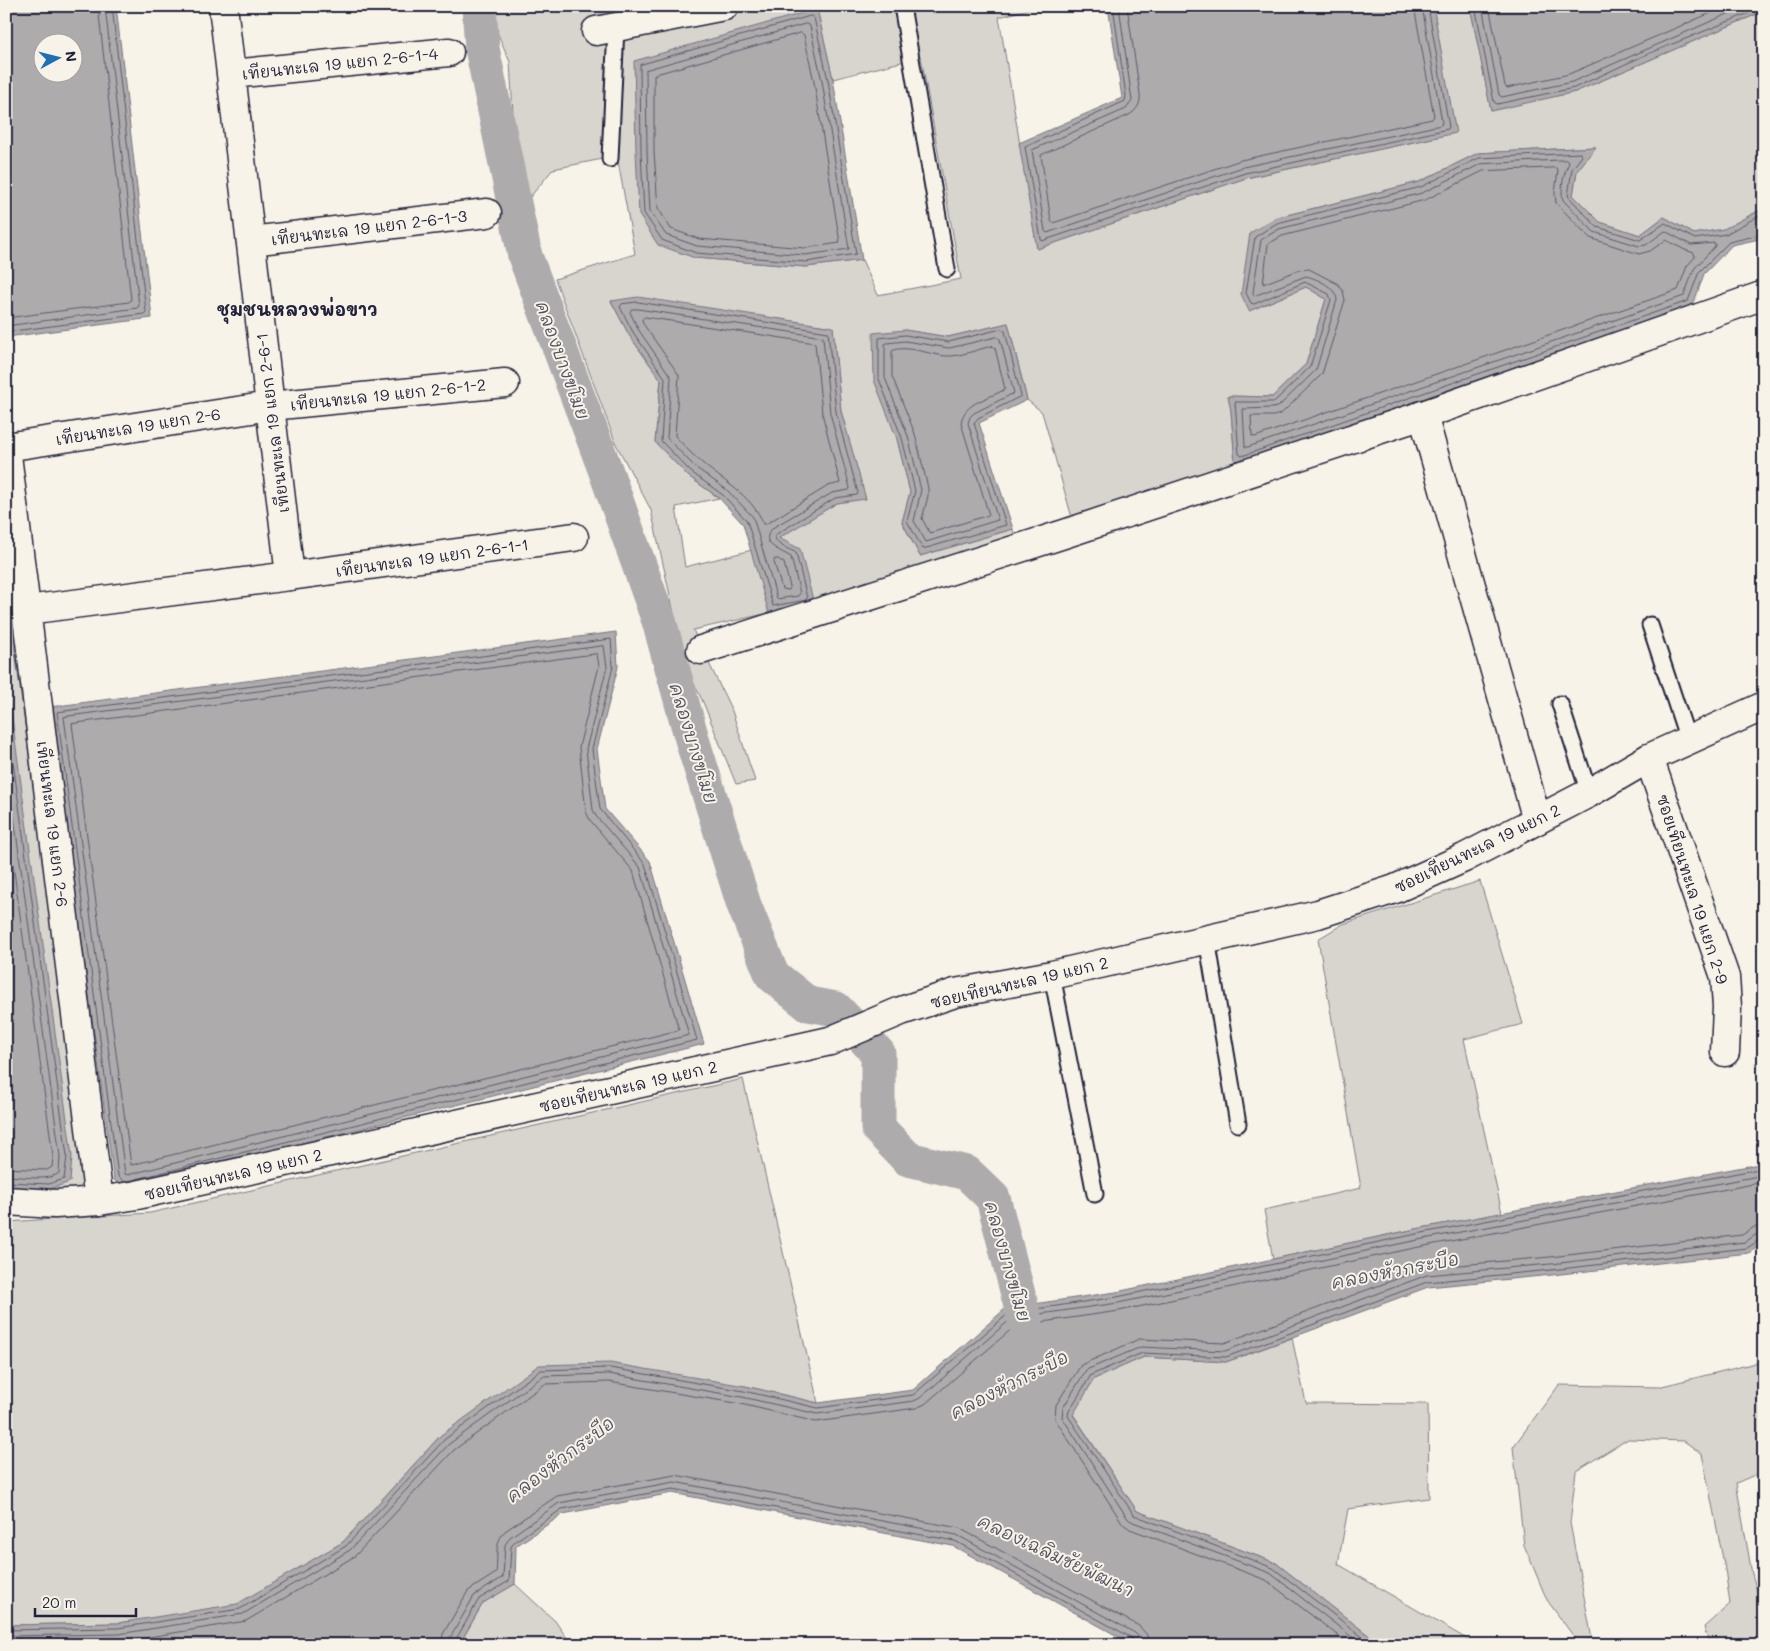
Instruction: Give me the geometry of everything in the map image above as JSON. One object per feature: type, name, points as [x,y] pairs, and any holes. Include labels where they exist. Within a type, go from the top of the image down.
[{"type":"street","name":"เทียนทะเล 19 แยก 2-6-1","points":[[223,6],[290,576]]},
{"type":"street","points":[[606,29],[724,6]]},
{"type":"street","name":"เทียนทะเล 19 แยก 2-6-1-4","points":[[232,74],[449,52]]},
{"type":"street","name":"เทียนทะเล 19 แยก 2-6-1-3","points":[[251,240],[487,213]]},
{"type":"street","points":[[701,650],[1064,534],[1423,415],[1764,295]]},
{"type":"street","name":"เทียนทะเล 19 แยก 2-6-1-2","points":[[270,406],[505,383]]},
{"type":"street","name":"เทียนทะเล 19 แยก 2-6","points":[[99,1201],[6,447],[270,406]]},
{"type":"street","points":[[1423,415],[1537,820]]},
{"type":"street","name":"เทียนทะเล 19 แยก 2-6-1-1","points":[[290,576],[574,537]]},
{"type":"street","points":[[27,610],[290,576]]},
{"type":"street","name":"ซอยเทียนทะเล 19 แยก 2","points":[[6,1201],[55,1204],[99,1201],[137,1195],[830,1041],[901,1011],[955,993],[1052,976],[1318,914],[1396,889],[1464,858],[1589,793],[1649,758],[1763,708]]},
{"type":"street","name":"ซอยเทียนทะเล 19 แยก 2-9","points":[[1649,758],[1725,977],[1727,1007],[1725,1052]]},
{"type":"lane","points":[[902,6],[947,269]]},
{"type":"lane","points":[[606,29],[610,159]]},
{"type":"lane","points":[[1650,625],[1688,740]]},
{"type":"lane","points":[[1560,704],[1589,793]]},
{"type":"lane","points":[[1207,939],[1238,1124]]},
{"type":"lane","points":[[1052,976],[1095,1194]]},
{"type":"shaded area","points":[[492,6],[604,6],[614,16],[664,6],[1041,6],[999,17],[1037,249],[1246,178],[1455,133],[1433,6],[1470,6],[1491,110],[1575,92],[1764,11],[1764,208],[1724,229],[1694,234],[1664,217],[1640,235],[1600,222],[1573,195],[1577,171],[1595,147],[1478,153],[1419,182],[1275,218],[1249,311],[1306,287],[1326,299],[1306,364],[1272,397],[1229,396],[1235,464],[1073,521],[1042,412],[1027,400],[1008,323],[948,337],[905,330],[897,439],[910,492],[902,522],[920,556],[1013,529],[1015,541],[814,604],[778,538],[837,503],[865,498],[841,411],[833,327],[765,317],[611,301],[629,335],[661,380],[655,442],[688,476],[719,498],[676,507],[685,567],[752,550],[769,613],[693,630],[732,711],[755,781],[736,784],[703,702],[686,667],[651,510],[616,444],[555,279],[635,254],[617,156],[553,169],[526,202],[516,165],[510,62],[494,25]],"holes":[[[817,9],[833,79],[921,57],[961,279],[878,295],[862,260],[806,267],[695,258]]]},
{"type":"shaded area","points":[[6,586],[89,1193],[6,1194],[6,1187],[50,1189],[6,674]]},
{"type":"shaded area","points":[[1480,881],[1523,1024],[1464,1039],[1502,1213],[1273,1259],[1264,1210],[1361,1188],[1318,939],[1343,924]]},
{"type":"shaded area","points":[[743,1079],[818,1403],[745,1386],[441,1435],[343,1542],[237,1605],[118,1623],[6,1625],[6,1222],[150,1213]]},
{"type":"shaded area","points":[[1292,1338],[1306,1403],[1428,1404],[1429,1498],[1348,1509],[1338,1564],[1477,1645],[1381,1645],[1276,1563],[1137,1511],[1073,1414],[1094,1379],[1144,1357],[1226,1362]]},
{"type":"shaded area","points":[[1764,1361],[1764,1471],[1736,1483],[1752,1574],[1764,1615],[1764,1645],[1710,1645],[1704,1627],[1730,1604],[1725,1569],[1702,1454],[1684,1441],[1628,1439],[1576,1471],[1570,1523],[1592,1639],[1577,1641],[1547,1600],[1524,1545],[1513,1447],[1559,1385],[1658,1387]]},
{"type":"shaded area","points":[[515,1584],[555,1621],[572,1645],[459,1645],[483,1603]]},
{"type":"water","points":[[6,6],[116,6],[152,318],[7,337]]},
{"type":"water","points":[[1108,6],[1433,6],[1456,133],[1246,178],[1037,249],[1019,143],[1122,98]]},
{"type":"water","points":[[1470,6],[1764,6],[1764,11],[1575,92],[1491,111]]},
{"type":"water","points":[[817,9],[833,79],[862,260],[806,267],[695,258],[658,245],[639,215],[634,61]]},
{"type":"water","points":[[1596,147],[1577,171],[1573,195],[1600,222],[1640,235],[1664,217],[1694,234],[1724,229],[1764,208],[1764,238],[1732,245],[1704,274],[1693,305],[1235,464],[1228,396],[1272,397],[1306,364],[1326,299],[1306,287],[1249,311],[1241,294],[1250,233],[1275,218],[1419,182],[1478,153]]},
{"type":"water","points":[[638,297],[833,327],[841,411],[866,499],[837,503],[779,538],[800,549],[814,604],[769,613],[743,524],[719,498],[688,476],[655,442],[661,380],[629,335],[611,301]]},
{"type":"water","points":[[1008,323],[1027,400],[979,423],[1013,529],[920,556],[902,522],[910,492],[897,439],[874,380],[873,333],[905,330],[948,337]]},
{"type":"water","points":[[616,632],[618,667],[597,749],[605,809],[650,861],[704,1044],[124,1187],[114,1180],[50,707]]},
{"type":"water","points":[[6,674],[72,1156],[70,1182],[50,1189],[6,1187]]},
{"type":"water","points":[[1764,1163],[1764,1243],[1749,1253],[1428,1287],[1226,1362],[1144,1357],[1094,1379],[1073,1415],[1137,1511],[1276,1563],[1381,1645],[1134,1645],[953,1546],[672,1493],[563,1514],[516,1546],[515,1584],[483,1603],[459,1645],[6,1645],[6,1625],[118,1623],[237,1604],[343,1542],[441,1435],[539,1365],[610,1363],[745,1386],[818,1403],[913,1390],[1006,1308],[1116,1292],[1416,1229]]},
{"type":"waterway","name":"คลองบางขโมย","points":[[479,6],[482,48],[525,256],[605,469],[659,621],[694,746],[744,905],[772,975],[808,1004],[836,1009],[878,1053],[878,1128],[908,1159],[967,1173],[993,1198],[1033,1352]]},
{"type":"district","name":"ชุมชนหลวงพ่อขาว","points":[[297,309]]},
{"type":"water label","name":"คลองหัวกระบือ","points":[[1395,1270]]},
{"type":"water label","name":"คลองหัวกระบือ","points":[[1009,1384]]},
{"type":"water label","name":"คลองหัวกระบือ","points":[[560,1459]]},
{"type":"water label","name":"คลองเฉลิมชัยพัฒนา","points":[[1056,1555]]}]
